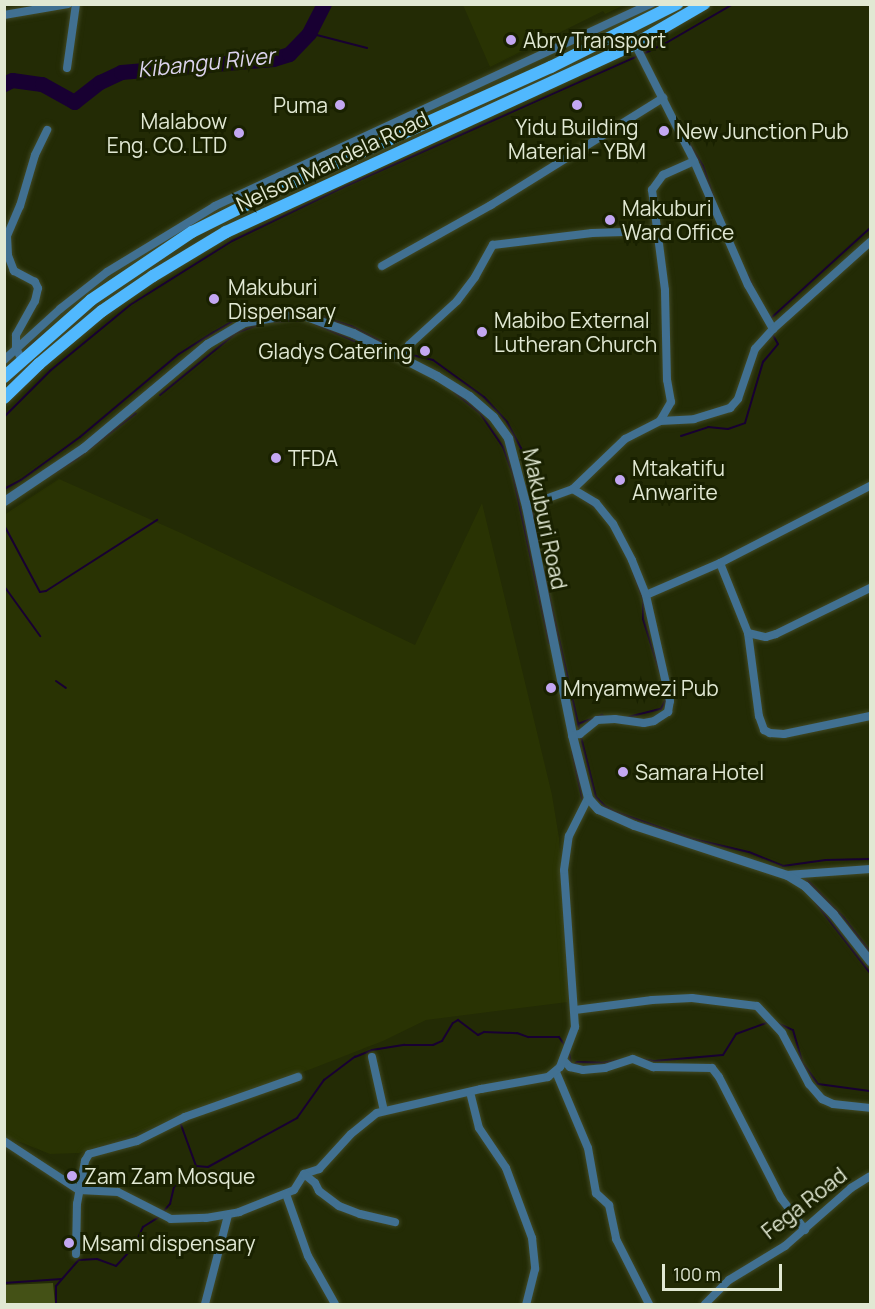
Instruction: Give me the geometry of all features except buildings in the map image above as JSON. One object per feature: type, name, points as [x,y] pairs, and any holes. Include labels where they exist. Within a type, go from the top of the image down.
[{"type":"main road","name":"Nelson Mandela Road","points":[[4,377],[19,354],[91,300],[192,232],[268,194],[551,67],[677,4]]},
{"type":"main road","name":"Nelson Mandela Road","points":[[4,398],[39,364],[102,311],[153,276],[226,232],[635,44],[704,4]]},
{"type":"street","points":[[4,15],[68,4]]},
{"type":"street","points":[[67,68],[76,4]]},
{"type":"street","points":[[4,360],[19,354],[107,272],[161,236],[215,206],[651,4]]},
{"type":"street","points":[[635,44],[694,161],[748,285],[773,328]]},
{"type":"street","points":[[382,266],[483,210],[663,98]]},
{"type":"street","points":[[19,354],[19,326],[35,301],[38,288],[35,282],[14,271],[8,255],[7,236],[20,206],[35,155],[46,130]]},
{"type":"street","points":[[660,421],[671,402],[667,380],[665,290],[652,196],[654,184],[663,176],[694,161]]},
{"type":"street","points":[[402,357],[409,345],[457,301],[475,277],[493,245],[592,232],[657,231]]},
{"type":"street","points":[[526,506],[573,489],[625,439],[660,421],[694,419],[730,408],[738,399],[755,349],[773,328],[870,242]]},
{"type":"street","name":"Makuburi Road","points":[[4,501],[83,448],[207,344],[244,322],[298,313],[353,333],[402,357],[469,396],[493,417],[508,438],[526,506],[572,735],[588,798]]},
{"type":"street","points":[[646,595],[720,563],[870,486]]},
{"type":"street","points":[[572,735],[580,734],[597,720],[615,719],[644,723],[662,717],[668,712],[670,701],[646,595],[632,560],[613,524],[596,503],[573,489]]},
{"type":"street","points":[[720,563],[748,633],[759,716],[764,730],[784,734],[870,716]]},
{"type":"street","points":[[748,633],[766,638],[870,588]]},
{"type":"street","points":[[4,1141],[79,1190],[118,1192],[171,1219],[228,1215],[294,1190],[304,1174],[319,1169],[351,1134],[377,1113],[532,1081],[555,1072],[563,1060],[575,1027],[568,956],[564,870],[569,836],[588,798],[598,809],[634,825],[787,875],[806,886],[869,955]]},
{"type":"street","points":[[787,875],[870,869]]},
{"type":"street","points":[[575,1010],[652,1000],[692,998],[752,1004],[765,1012],[782,1033],[809,1084],[822,1099],[833,1104],[870,1108]]},
{"type":"street","points":[[372,1057],[384,1111]]},
{"type":"street","points":[[563,1060],[570,1067],[583,1070],[604,1068],[633,1059],[653,1068],[712,1068],[719,1077],[782,1198],[805,1230]]},
{"type":"street","points":[[555,1072],[588,1148],[596,1193],[609,1205],[616,1239],[650,1305]]},
{"type":"street","points":[[76,1254],[79,1190],[85,1161],[94,1151],[137,1141],[185,1117],[298,1077]]},
{"type":"street","points":[[470,1092],[479,1128],[506,1168],[532,1238],[536,1269],[526,1305]]},
{"type":"street","points":[[304,1174],[315,1183],[319,1191],[339,1206],[360,1214],[395,1222]]},
{"type":"street","name":"Fega Road","points":[[705,1305],[729,1280],[785,1246],[851,1188],[870,1176]]},
{"type":"street","points":[[286,1194],[308,1256],[335,1305]]},
{"type":"street","points":[[205,1305],[228,1215]]},
{"type":"shaded area","name":"Abry Transport","points":[[463,5],[624,5],[605,14],[603,11],[490,67]]},
{"type":"shaded area","points":[[59,479],[181,533],[415,645],[482,503],[552,795],[559,838],[568,1002],[426,1020],[383,1041],[293,1076],[79,1153],[50,1154],[5,1136],[4,515]]},
{"type":"shaded area","points":[[53,1283],[55,1304],[5,1304],[5,1285]]},
{"type":"waterway","name":"Kibangu River","points":[[4,84],[12,80],[42,84],[74,102],[100,82],[121,72],[273,59],[289,54],[309,33],[324,4]]},
{"type":"waterway","points":[[643,54],[733,4]]},
{"type":"waterway","points":[[309,33],[367,48]]},
{"type":"waterway","points":[[4,417],[51,370],[130,305],[232,241],[348,185],[638,56]]},
{"type":"waterway","points":[[360,145],[382,136]]},
{"type":"waterway","points":[[685,136],[703,166],[715,201]]},
{"type":"waterway","points":[[307,170],[338,154]]},
{"type":"waterway","points":[[770,319],[870,228]]},
{"type":"waterway","points":[[748,275],[754,289]]},
{"type":"waterway","points":[[4,489],[21,480],[80,437],[179,354],[214,332],[247,313],[292,310]]},
{"type":"waterway","points":[[307,312],[351,326],[403,353],[433,360],[484,397],[507,422],[521,448],[538,541]]},
{"type":"waterway","points":[[267,322],[307,320]]},
{"type":"waterway","points":[[160,395],[236,333],[262,323]]},
{"type":"waterway","points":[[315,324],[389,356]]},
{"type":"waterway","points":[[22,351],[46,332]]},
{"type":"waterway","points":[[681,436],[708,427],[728,429],[745,423],[763,362],[778,344],[771,332]]},
{"type":"waterway","points":[[8,366],[14,358]]},
{"type":"waterway","points":[[454,392],[480,413],[503,447],[513,475],[549,643]]},
{"type":"waterway","points":[[46,478],[78,458],[136,413]]},
{"type":"waterway","points":[[586,501],[596,508]]},
{"type":"waterway","points":[[4,525],[40,592],[46,591],[157,520]]},
{"type":"waterway","points":[[543,568],[580,732]]},
{"type":"waterway","points":[[633,572],[643,600],[643,619],[660,673]]},
{"type":"waterway","points":[[4,586],[40,636]]},
{"type":"waterway","points":[[56,681],[66,688]]},
{"type":"waterway","points":[[628,717],[661,709],[666,699]]},
{"type":"waterway","points":[[578,724],[602,715],[605,718]]},
{"type":"waterway","points":[[581,737],[596,797],[616,812],[693,839],[749,852],[783,866],[826,860],[870,859]]},
{"type":"waterway","points":[[572,752],[583,802]]},
{"type":"waterway","points":[[803,876],[844,918],[870,952]]},
{"type":"waterway","points":[[815,902],[870,973]]},
{"type":"waterway","points":[[180,1122],[196,1166],[208,1167],[297,1118],[324,1080],[355,1057],[372,1050],[405,1045],[433,1045],[442,1041],[453,1023],[458,1020],[478,1035],[484,1032],[517,1033],[528,1037],[559,1037],[566,1047]]},
{"type":"waterway","points":[[642,1059],[654,1061],[723,1055],[736,1034],[769,1022]]},
{"type":"waterway","points":[[777,1023],[793,1030],[802,1062],[818,1084],[870,1091]]},
{"type":"waterway","points":[[569,1052],[571,1063]]},
{"type":"waterway","points":[[572,1066],[577,1062],[602,1063],[618,1060]]},
{"type":"waterway","points":[[163,1212],[170,1204],[174,1187],[193,1173],[196,1166]]},
{"type":"waterway","points":[[56,1304],[56,1286],[79,1260],[97,1259],[116,1266],[134,1247],[143,1227],[159,1217]]},
{"type":"waterway","points":[[4,1283],[62,1279]]},
{"type":"place","name":"Abry Transport","points":[[511,40]]},
{"type":"place","name":"Puma","points":[[340,105]]},
{"type":"place","name":"Yidu Building Material - YBM","points":[[577,105]]},
{"type":"place","name":"New Junction Pub","points":[[664,131]]},
{"type":"place","name":"Malabow Eng. CO. LTD","points":[[239,133]]},
{"type":"place","name":"Makuburi Ward Office","points":[[610,220]]},
{"type":"place","name":"Makuburi Dispensary","points":[[214,299]]},
{"type":"place","name":"Mabibo External Lutheran Church","points":[[482,332]]},
{"type":"place","name":"Gladys Catering","points":[[425,351]]},
{"type":"place","name":"TFDA","points":[[276,458]]},
{"type":"place","name":"Mtakatifu Anwarite","points":[[620,480]]},
{"type":"place","name":"Mnyamwezi Pub","points":[[551,688]]},
{"type":"place","name":"Samara Hotel","points":[[623,772]]},
{"type":"place","name":"Zam Zam Mosque","points":[[72,1176]]},
{"type":"place","name":"Msami dispensary","points":[[69,1243]]}]
